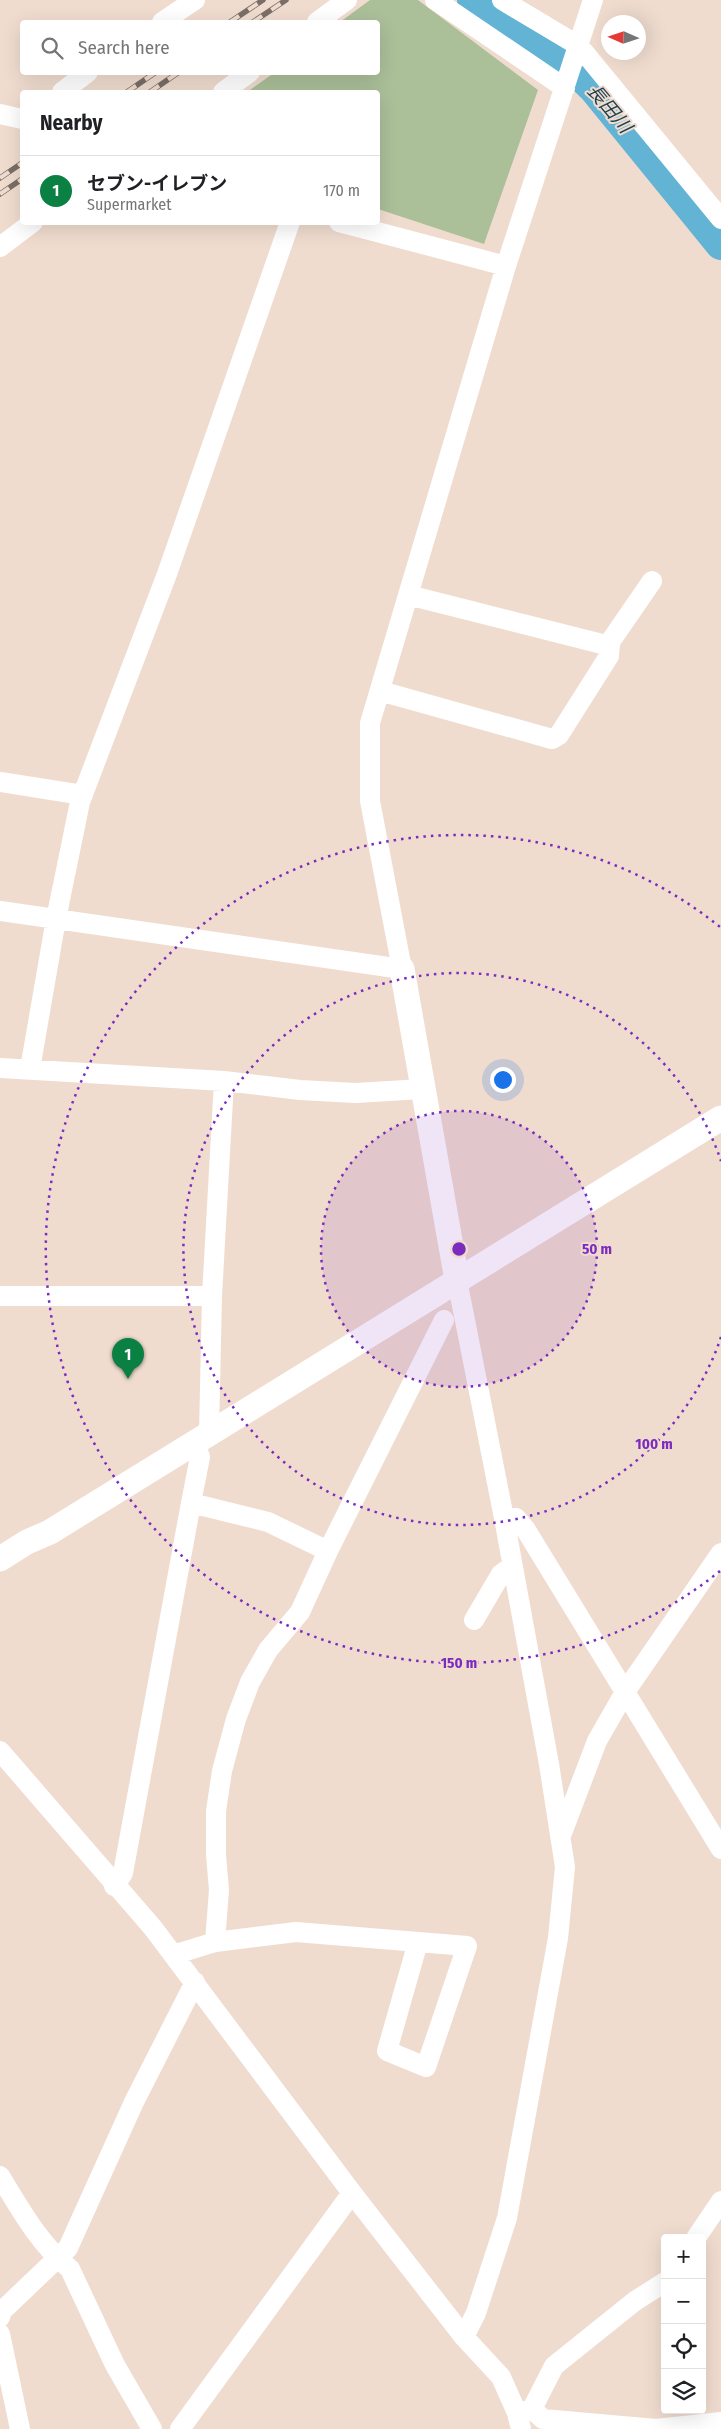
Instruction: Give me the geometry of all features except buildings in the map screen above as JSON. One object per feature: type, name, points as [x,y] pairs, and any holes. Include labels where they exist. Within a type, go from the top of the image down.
[{"type":"street","points":[[165,20],[195,0]]},
{"type":"street","points":[[320,20],[347,0]]},
{"type":"street","points":[[435,0],[567,84]]},
{"type":"street","points":[[502,0],[577,50],[721,219]]},
{"type":"street","points":[[464,2337],[476,2313],[507,2218],[558,1938],[565,1867],[562,1835],[504,1518],[457,1280],[370,801],[370,723],[506,266],[593,0]]},
{"type":"street","points":[[65,90],[84,75]]},
{"type":"street","points":[[226,90],[246,75]]},
{"type":"street","points":[[0,114],[20,118]]},
{"type":"street","points":[[0,247],[29,225]]},
{"type":"street","points":[[30,1069],[56,919],[83,795],[168,574],[289,225]]},
{"type":"street","points":[[350,225],[506,266]]},
{"type":"street","points":[[380,691],[552,739],[559,735],[604,664],[608,656],[610,642],[652,581]]},
{"type":"street","points":[[408,595],[610,646]]},
{"type":"street","points":[[0,782],[83,795]]},
{"type":"street","points":[[0,910],[402,969]]},
{"type":"street","points":[[0,1068],[224,1081],[300,1090],[356,1093],[422,1089]]},
{"type":"street","points":[[114,1886],[123,1873],[200,1457],[212,1296],[224,1081]]},
{"type":"street","points":[[0,1559],[27,1542],[50,1532],[721,1118]]},
{"type":"street","points":[[0,1296],[212,1296]]},
{"type":"street","points":[[215,1942],[219,1890],[216,1855],[216,1811],[222,1771],[236,1719],[250,1682],[268,1650],[300,1612],[328,1551],[444,1320]]},
{"type":"street","points":[[191,1503],[268,1522],[328,1551]]},
{"type":"street","points":[[504,1518],[516,1518],[526,1530],[721,1849]]},
{"type":"street","points":[[0,1572],[35,1549],[50,1532]]},
{"type":"street","points":[[562,1835],[597,1741],[625,1692],[721,1553]]},
{"type":"street","points":[[474,1620],[501,1574],[512,1566]]},
{"type":"street","points":[[0,1751],[114,1886],[153,1928],[352,2193],[464,2337],[501,2377],[524,2417]]},
{"type":"street","points":[[173,1955],[215,1942],[296,1932],[467,1946],[426,2067],[387,2051],[418,1942]]},
{"type":"street","points":[[0,2317],[2,2311],[68,2248],[134,2102],[194,1982]]},
{"type":"street","points":[[0,2176],[25,2216],[57,2258],[70,2269],[79,2284],[115,2365],[152,2429]]},
{"type":"street","points":[[180,2429],[352,2193]]},
{"type":"street","points":[[699,2234],[721,2201]]},
{"type":"street","points":[[524,2417],[554,2366],[634,2301],[661,2284]]},
{"type":"street","points":[[0,2334],[20,2429]]},
{"type":"street","points":[[524,2417],[656,2429],[721,2422]]},
{"type":"green space","points":[[370,0],[418,0],[538,90],[484,244],[380,210],[380,90],[250,90],[271,75],[380,75],[380,20],[343,20]]},
{"type":"waterway","name":"長田川","points":[[473,0],[555,50],[594,88],[721,244]]},
{"type":"railway","points":[[233,20],[263,0]]},
{"type":"railway","points":[[256,20],[286,0]]},
{"type":"railway","points":[[130,90],[152,75]]},
{"type":"railway","points":[[153,90],[175,75]]},
{"type":"railway","points":[[0,178],[20,164]]},
{"type":"railway","points":[[0,194],[20,180]]},
{"type":"place","name":"セブン-イレブン","points":[[128,1379]]}]
